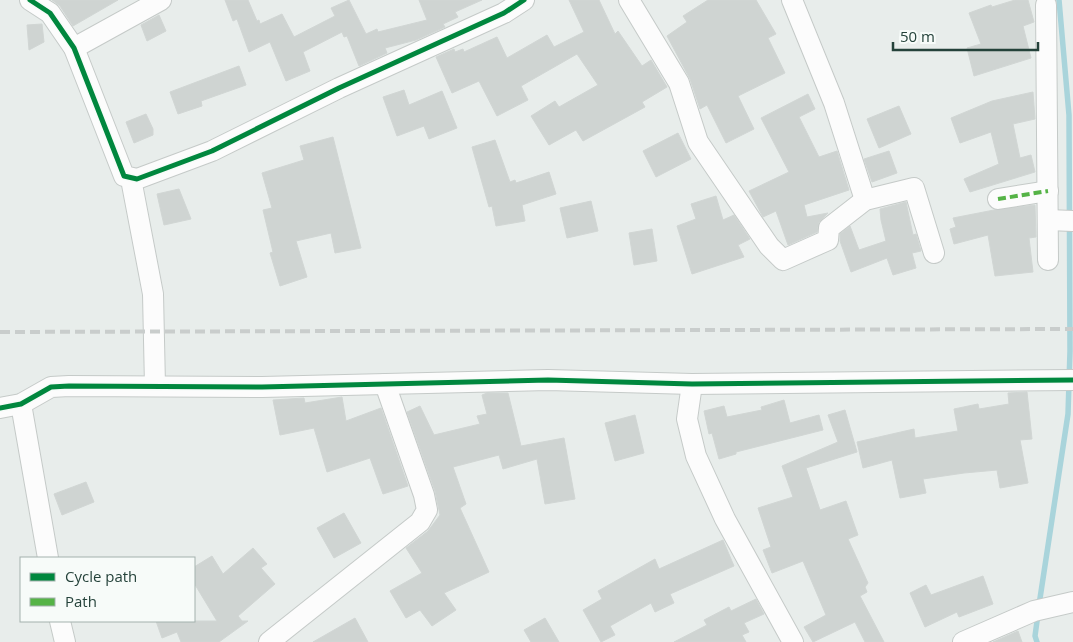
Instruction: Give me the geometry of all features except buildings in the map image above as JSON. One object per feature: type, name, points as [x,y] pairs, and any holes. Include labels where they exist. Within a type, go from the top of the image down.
[{"type":"street","points":[[30,0],[50,13],[74,48],[113,152],[124,176],[131,179],[161,172],[212,150],[339,88],[504,13],[524,0]]},
{"type":"street","points":[[74,48],[161,0]]},
{"type":"street","points":[[629,0],[679,83],[698,142],[769,246],[783,260],[828,240],[829,228],[865,200],[914,188],[934,253]]},
{"type":"street","points":[[792,0],[834,103],[865,200]]},
{"type":"street","points":[[1046,5],[1048,191],[1061,220],[1048,260]]},
{"type":"street","points":[[131,179],[153,294],[155,386]]},
{"type":"street","points":[[998,199],[1048,191]]},
{"type":"street","points":[[0,408],[21,404],[51,387],[262,387],[548,380],[692,384],[1065,380]]},
{"type":"street","points":[[269,642],[420,522],[427,510],[424,495],[385,384]]},
{"type":"street","points":[[692,384],[687,419],[696,456],[725,519],[793,642]]},
{"type":"street","points":[[21,404],[48,557]]},
{"type":"street","points":[[963,642],[1034,612],[1067,603]]},
{"type":"street","points":[[60,622],[65,642]]},
{"type":"waterway","points":[[1039,605],[1068,414],[1070,351],[1069,115],[1059,0]]},
{"type":"waterway","points":[[1037,642],[1035,636],[1038,614]]},
{"type":"railway","points":[[0,332],[1073,329]]},
{"type":"marked path","points":[[998,199],[1048,191]]},
{"type":"cycle path","points":[[30,0],[50,13],[74,48],[124,176],[137,179],[212,151],[339,88],[504,13],[524,0]]},
{"type":"cycle path","points":[[0,408],[21,404],[51,387],[69,386],[262,387],[548,380],[692,384],[1073,380]]}]
